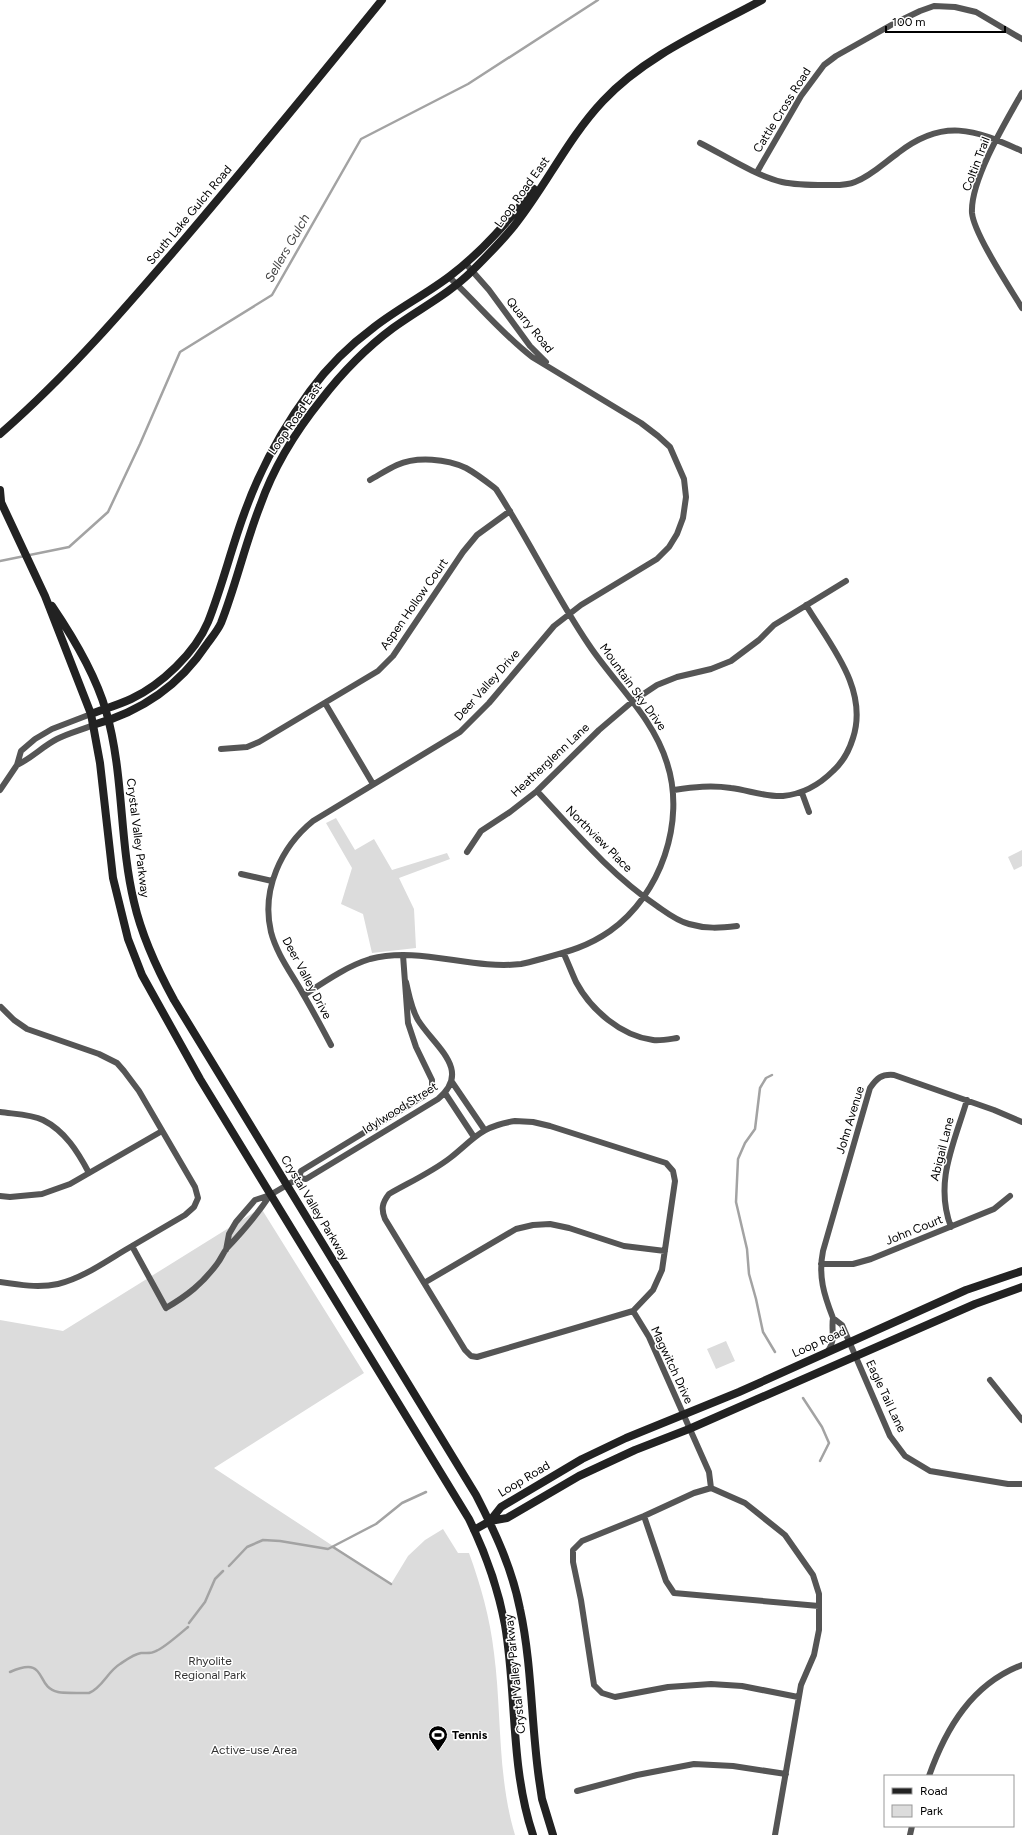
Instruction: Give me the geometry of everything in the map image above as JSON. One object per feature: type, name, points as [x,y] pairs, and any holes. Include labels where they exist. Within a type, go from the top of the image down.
[{"type":"main road","name":"South Lake Gulch Road","points":[[0,434],[50,388],[126,307],[262,147],[382,0]]},
{"type":"main road","name":"Loop Road East","points":[[93,725],[109,721],[154,698],[179,678],[201,654],[220,625],[260,504],[280,460],[320,400],[358,358],[391,329],[457,284],[472,271],[513,227],[602,101],[628,78],[659,56],[762,0]]},
{"type":"main road","name":"Loop Road East","points":[[91,714],[132,698],[156,683],[180,662],[207,624],[244,513],[264,467],[281,432],[311,390],[337,361],[372,329],[466,264],[500,230],[566,150]]},
{"type":"main road","points":[[0,490],[0,501]]},
{"type":"main road","name":"Crystal Valley Parkway","points":[[0,501],[17,534],[45,596],[91,714],[100,764],[113,878],[123,922],[135,958],[152,993],[200,1079],[384,1378],[474,1530],[485,1554],[502,1608],[509,1655],[520,1782],[533,1835]]},
{"type":"main road","name":"Crystal Valley Parkway","points":[[45,596],[76,644],[109,721],[118,772],[130,881],[139,920],[162,977],[174,1000],[476,1495],[490,1521],[509,1568],[520,1609],[526,1648],[539,1779],[542,1799],[553,1835]]},
{"type":"main road","name":"Loop Road","points":[[490,1521],[501,1507],[582,1459],[626,1438],[739,1392],[966,1290],[1022,1271]]},
{"type":"main road","name":"Loop Road","points":[[490,1521],[507,1518],[578,1476],[635,1450],[689,1429],[975,1304],[1022,1287]]},
{"type":"main road","points":[[474,1530],[490,1521]]},
{"type":"street","name":"Cattle Cross Road","points":[[757,172],[801,96],[824,65],[836,56],[893,24],[934,6],[955,7],[976,12],[1022,40]]},
{"type":"street","name":"Coltin Trail","points":[[1022,93],[996,139],[974,195],[972,214],[978,232],[1022,308]]},
{"type":"street","points":[[700,143],[757,172],[783,182],[808,185],[854,183],[871,174],[919,139],[938,132],[954,130],[972,132],[996,139],[1022,151]]},
{"type":"street","name":"Quarry Road","points":[[466,264],[489,290],[530,346],[552,367]]},
{"type":"street","name":"Quarry Road","points":[[449,277],[464,289],[494,325],[532,357],[552,367]]},
{"type":"street","name":"Deer Valley Drive","points":[[331,1045],[281,956],[271,932],[269,911],[272,881],[281,858],[300,832],[313,820],[446,741],[468,725],[489,703],[554,626],[580,605],[636,572],[661,555],[669,547],[677,534],[683,518],[686,497],[684,479],[670,447],[658,436],[552,367]]},
{"type":"street","name":"Mountain Sky Drive","points":[[304,995],[337,974],[370,959],[403,955],[501,966],[523,964],[564,954],[594,941],[612,930],[628,915],[643,896],[663,864],[672,832],[674,790],[668,764],[660,742],[633,701],[589,645],[496,489],[481,477],[465,468],[446,462],[429,460],[409,461],[398,464],[370,480]]},
{"type":"street","name":"Aspen Hollow Court","points":[[221,749],[247,747],[260,742],[378,671],[393,656],[463,552],[477,535],[510,511]]},
{"type":"street","name":"Heatherglenn Lane","points":[[467,852],[481,831],[510,812],[537,791],[599,730],[633,701],[657,685],[677,676],[711,669],[731,661],[759,640],[774,625],[846,581]]},
{"type":"street","points":[[674,790],[708,785],[781,796],[802,793],[815,786],[839,766],[850,750],[855,733],[858,714],[855,694],[849,676],[806,605]]},
{"type":"street","points":[[325,703],[373,784]]},
{"type":"street","points":[[0,790],[17,765],[21,751],[35,739],[52,729],[91,714]]},
{"type":"street","points":[[17,765],[58,739],[93,725]]},
{"type":"street","name":"Northview Place","points":[[537,791],[603,862],[643,896],[674,918],[688,924],[712,929],[737,926]]},
{"type":"street","points":[[802,793],[809,812]]},
{"type":"street","points":[[241,874],[272,881]]},
{"type":"street","points":[[564,954],[577,983],[587,999],[608,1020],[629,1033],[653,1041],[677,1038]]},
{"type":"street","name":"Idylwood Street","points":[[226,1250],[229,1234],[236,1222],[255,1200],[270,1195],[287,1185],[298,1178],[301,1171],[424,1096],[432,1088],[432,1080],[416,1047],[410,1030],[403,955]]},
{"type":"street","name":"Idylwood Street","points":[[298,1178],[306,1179],[445,1093],[452,1082],[452,1070],[449,1063],[414,1013],[406,982]]},
{"type":"street","points":[[0,1007],[14,1020],[27,1029],[99,1054],[116,1063],[139,1091],[195,1187],[198,1198],[194,1207],[186,1215],[78,1277],[58,1284],[42,1286],[22,1286],[0,1282]]},
{"type":"street","name":"John Avenue","points":[[828,1351],[834,1338],[832,1328],[833,1318],[821,1283],[823,1251],[870,1088],[876,1079],[884,1074],[894,1075],[966,1100],[1022,1122]]},
{"type":"street","points":[[452,1082],[484,1130]]},
{"type":"street","points":[[445,1093],[474,1137]]},
{"type":"street","name":"Abigail Lane","points":[[951,1227],[943,1199],[943,1185],[966,1100]]},
{"type":"street","points":[[0,1112],[42,1120],[58,1130],[74,1148],[89,1173]]},
{"type":"street","points":[[515,1121],[532,1122],[550,1126],[666,1163],[673,1171],[675,1181],[662,1270],[653,1290],[633,1311],[477,1357],[471,1356],[465,1350],[385,1219],[382,1210],[383,1202],[389,1194],[449,1159],[484,1130],[502,1123],[515,1121]]},
{"type":"street","points":[[0,1196],[10,1197],[42,1194],[70,1184],[162,1131]]},
{"type":"street","name":"Idylwood Street","points":[[132,1246],[166,1308],[187,1296],[205,1280],[226,1250],[270,1195]]},
{"type":"street","name":"John Court","points":[[821,1264],[840,1265],[861,1263],[994,1209],[1010,1196]]},
{"type":"street","points":[[424,1283],[516,1230],[533,1225],[550,1224],[569,1228],[624,1246],[665,1251]]},
{"type":"street","name":"Magwitch Drive","points":[[633,1311],[649,1337],[709,1472],[711,1488]]},
{"type":"street","name":"John Avenue","points":[[833,1318],[842,1325],[849,1342]]},
{"type":"street","name":"Eagle Tail Lane","points":[[849,1342],[890,1436],[905,1456],[930,1471],[1008,1484],[1022,1484]]},
{"type":"street","points":[[990,1380],[1022,1420]]},
{"type":"street","points":[[775,1835],[798,1697],[801,1685],[814,1655],[820,1630],[819,1594],[813,1575],[785,1535],[745,1503],[711,1488],[694,1493],[644,1516],[582,1541],[573,1550],[573,1562],[581,1600],[594,1685],[602,1693],[615,1697],[668,1687],[711,1684],[742,1686],[798,1697]]},
{"type":"street","points":[[644,1516],[666,1581],[674,1593],[819,1606]]},
{"type":"street","points":[[930,1775],[948,1730],[962,1709],[978,1693],[999,1677],[1022,1665]]},
{"type":"street","points":[[577,1791],[637,1775],[694,1764],[733,1766],[786,1774]]},
{"type":"green space","points":[[336,818],[355,850],[374,839],[392,870],[447,853],[450,859],[399,878],[414,909],[416,948],[372,953],[363,914],[341,904],[352,868],[326,823]]},
{"type":"green space","points":[[1022,850],[1022,866],[1014,870],[1008,857]]},
{"type":"green space","name":"Rhyolite Regional Park","points":[[261,1208],[364,1373],[214,1468],[391,1584],[408,1556],[425,1540],[443,1529],[458,1553],[469,1553],[490,1627],[496,1676],[505,1790],[515,1835],[0,1835],[0,1320],[63,1331]]},
{"type":"green space","points":[[726,1341],[735,1361],[716,1369],[707,1349]]},
{"type":"waterway","name":"Sellers Gulch","points":[[0,561],[69,547],[108,512],[140,444],[180,352],[272,295],[361,139],[468,84],[598,0]]},
{"type":"waterway","points":[[772,1075],[766,1078],[760,1088],[755,1129],[745,1143],[738,1159],[736,1202],[747,1249],[749,1274],[763,1332],[775,1352]]},
{"type":"waterway","points":[[803,1398],[822,1427],[829,1443],[820,1461]]},
{"type":"waterway","points":[[229,1566],[247,1547],[263,1540],[280,1541],[328,1549],[376,1524],[402,1503],[426,1492]]},
{"type":"waterway","points":[[333,1547],[391,1584]]},
{"type":"waterway","points":[[189,1623],[205,1602],[215,1579],[223,1571]]},
{"type":"waterway","points":[[10,1672],[31,1667],[40,1674],[51,1689],[58,1692],[89,1693],[98,1687],[116,1667],[138,1654],[154,1652],[188,1627]]},
{"type":"place","name":"Tennis","points":[[438,1752]]},
{"type":"park label","name":"Active-use Area","points":[[254,1750]]}]
